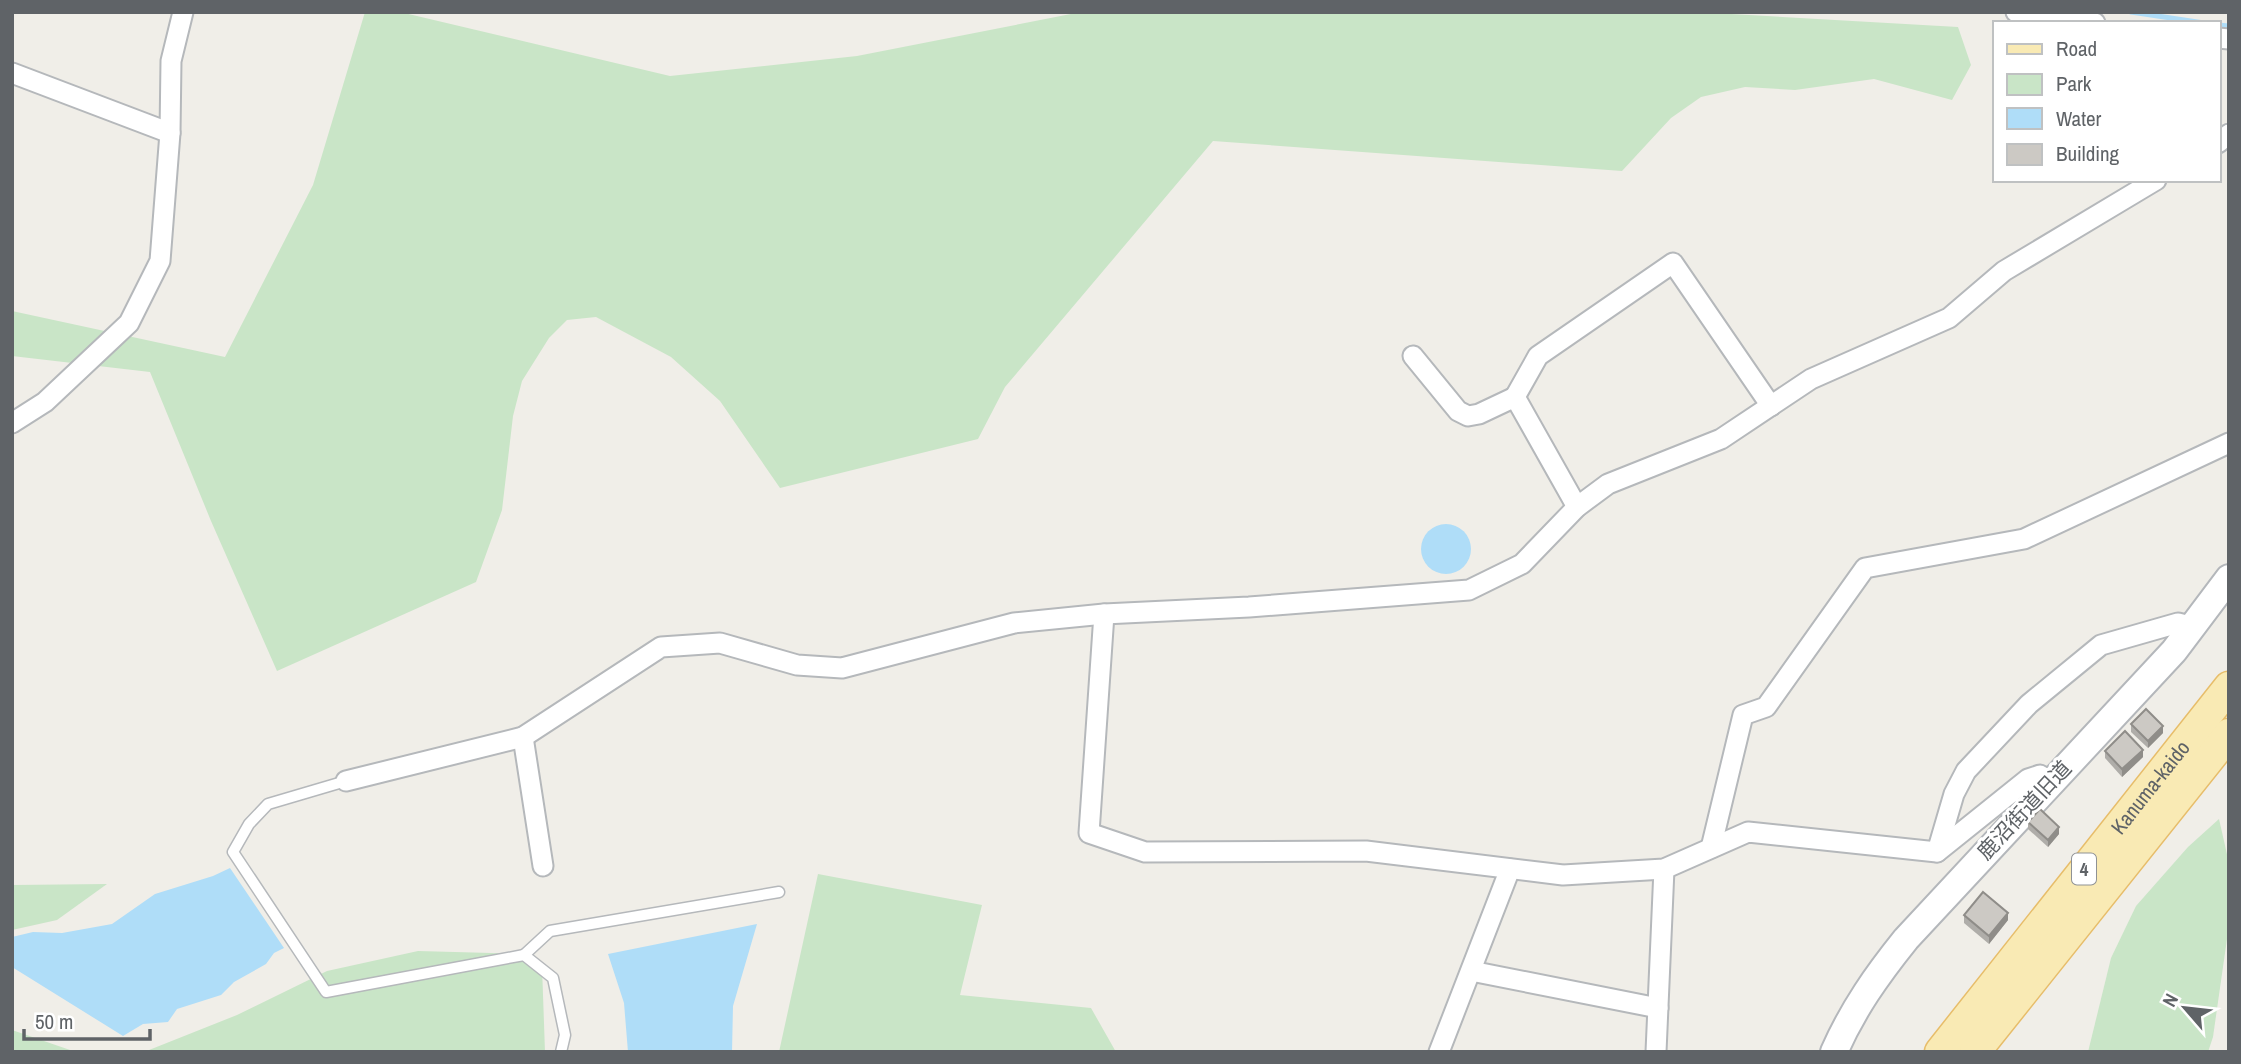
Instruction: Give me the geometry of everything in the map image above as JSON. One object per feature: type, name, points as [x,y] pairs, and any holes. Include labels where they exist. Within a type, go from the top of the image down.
[{"type":"main road","name":"Kanuma-kaido","points":[[1940,1052],[2229,687]]},
{"type":"main road","name":"Kanuma-kaido","points":[[1975,1052],[2229,734]]},
{"type":"street","points":[[12,422],[45,402],[129,323],[160,261],[170,133],[171,61],[183,12]]},
{"type":"street","points":[[2016,12],[2081,21]]},
{"type":"street","points":[[12,73],[170,133]]},
{"type":"street","points":[[346,781],[523,737],[661,647],[720,643],[797,665],[842,668],[1014,623],[1104,614],[1249,607],[1469,590],[1521,564],[1577,506],[1608,484],[1721,439],[1811,379],[1949,318],[2004,271],[2153,182]]},
{"type":"street","points":[[1413,356],[1458,411],[1468,416],[1479,414],[1515,397],[1538,356],[1673,263],[1771,406]]},
{"type":"street","points":[[1515,397],[1577,506]]},
{"type":"street","points":[[1711,848],[1743,715],[1766,707],[1865,568],[2024,538],[2229,443]]},
{"type":"street","name":"鹿沼街道旧道","points":[[1834,1052],[1845,1027],[1872,982],[1898,949],[2194,627],[2229,578]]},
{"type":"street","points":[[1104,614],[1089,833],[1145,852],[1366,851],[1563,875],[1664,869],[1748,832],[1937,852],[2028,779],[2040,775],[2049,783]]},
{"type":"street","points":[[1937,852],[1954,794],[1966,771],[2029,704],[2101,645],[2178,623],[2194,627]]},
{"type":"street","points":[[523,737],[543,866]]},
{"type":"street","points":[[1439,1052],[1510,869]]},
{"type":"street","points":[[1656,1052],[1664,869]]},
{"type":"street","points":[[1471,971],[1658,1008]]},
{"type":"lane","points":[[346,781],[268,804],[249,824],[233,852],[326,992],[524,955],[550,931],[779,892]]},
{"type":"lane","points":[[524,955],[553,978],[565,1035],[561,1052]]},
{"type":"green space","points":[[365,12],[400,12],[670,76],[857,56],[1081,12],[1696,12],[1958,27],[1971,65],[1952,100],[1874,79],[1795,90],[1745,87],[1701,97],[1671,118],[1622,171],[1213,141],[1005,387],[978,439],[780,488],[720,401],[671,357],[596,317],[567,320],[549,338],[522,381],[513,416],[502,510],[476,582],[277,671],[211,521],[150,372],[12,356],[12,311],[225,357],[313,185]]},
{"type":"green space","points":[[2219,819],[2229,863],[2229,925],[2213,1037],[2208,1052],[2088,1052],[2111,958],[2136,906],[2188,847]]},
{"type":"green space","points":[[818,874],[982,905],[960,995],[1091,1008],[1116,1052],[779,1052]]},
{"type":"green space","points":[[107,884],[57,920],[12,930],[12,885]]},
{"type":"green space","points":[[418,951],[527,954],[542,966],[545,1052],[144,1052],[237,1015],[327,971]]},
{"type":"green space","points":[[12,1030],[73,1051],[103,1052],[12,1052]]},
{"type":"water","points":[[1446,524],[1464,531],[1471,549],[1464,567],[1446,574],[1428,567],[1421,549],[1428,531]]},
{"type":"water","points":[[230,868],[284,948],[274,953],[266,964],[234,982],[221,995],[177,1009],[168,1022],[143,1024],[123,1036],[12,967],[12,937],[33,932],[62,933],[112,924],[155,894]]},
{"type":"water","points":[[757,924],[733,1006],[732,1052],[628,1052],[624,1003],[608,954]]},
{"type":"building","points":[[2146,709],[2163,726],[2148,741],[2131,724]]},
{"type":"building","points":[[2125,731],[2143,750],[2122,769],[2105,751]]},
{"type":"building","points":[[2040,809],[2059,827],[2048,840],[2028,822]]},
{"type":"building","points":[[1983,892],[2008,913],[1989,936],[1964,915]]},
{"type":"waterway","points":[[2131,12],[2191,21]]},
{"type":"waterway","points":[[2220,25],[2229,26]]}]
